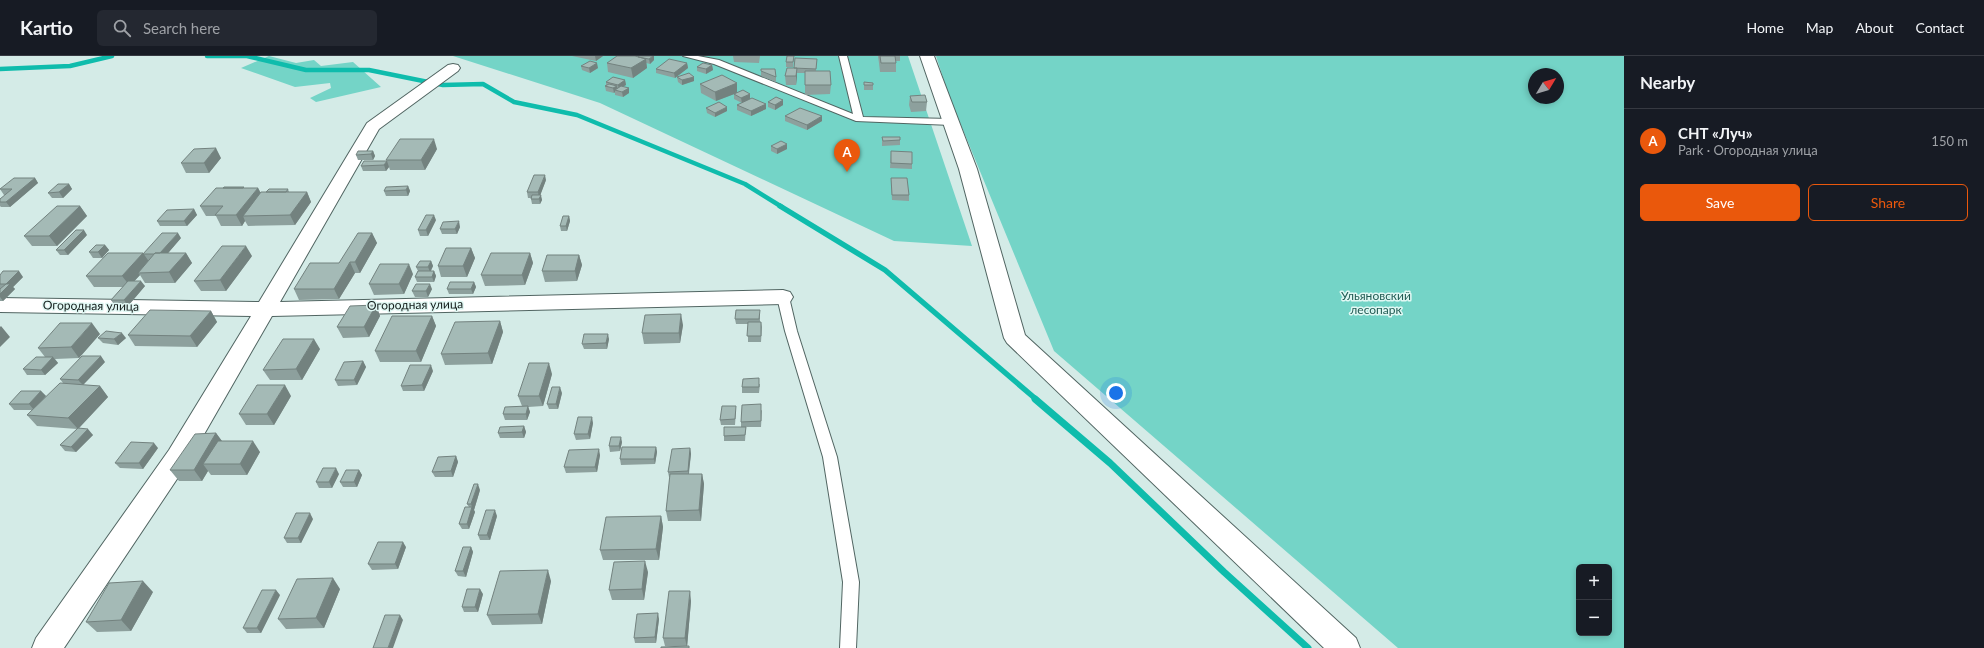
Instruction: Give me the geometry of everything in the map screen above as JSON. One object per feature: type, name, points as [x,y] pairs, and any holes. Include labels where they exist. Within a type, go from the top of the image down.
[{"type":"street","points":[[927,56],[968,169],[1014,338],[1345,648]]},
{"type":"street","points":[[48,648],[178,457],[373,126],[453,68]]},
{"type":"street","name":"Огородная улица","points":[[0,305],[266,309],[783,297]]},
{"type":"lane","points":[[686,56],[713,59],[859,119],[952,122]]},
{"type":"lane","points":[[843,56],[859,119]]},
{"type":"lane","points":[[783,297],[791,331],[830,457],[851,582],[848,648]]},
{"type":"green space","points":[[269,56],[296,63],[314,60],[321,66],[353,62],[381,87],[316,102],[310,98],[331,88],[330,83],[295,87],[241,68]]},
{"type":"green space","points":[[453,56],[908,56],[972,246],[894,241],[600,103]]},
{"type":"green space","name":"Ульяновский лесопарк","points":[[936,56],[1624,56],[1624,648],[1398,648],[1054,351],[949,96]]},
{"type":"building","points":[[617,56],[635,56],[646,59],[631,68],[607,63]]},
{"type":"building","points":[[653,56],[649,59],[638,57]]},
{"type":"building","points":[[787,56],[794,56],[793,62],[786,62]]},
{"type":"building","points":[[880,56],[895,56],[896,63],[881,63]]},
{"type":"building","points":[[795,58],[817,59],[816,69],[794,68]]},
{"type":"building","points":[[669,59],[687,63],[674,73],[656,69]]},
{"type":"building","points":[[590,61],[597,63],[589,68],[581,66]]},
{"type":"building","points":[[703,63],[712,65],[706,69],[697,67]]},
{"type":"building","points":[[787,68],[797,68],[796,76],[785,76]]},
{"type":"building","points":[[761,69],[775,69],[776,77],[761,71]]},
{"type":"building","points":[[805,71],[830,71],[831,85],[805,85]]},
{"type":"building","points":[[689,73],[694,77],[682,80],[677,77]]},
{"type":"building","points":[[722,75],[737,83],[715,92],[700,84]]},
{"type":"building","points":[[613,77],[625,80],[618,85],[606,82]]},
{"type":"building","points":[[864,82],[873,83],[873,85],[864,85]]},
{"type":"building","points":[[609,84],[617,86],[613,88],[605,86]]},
{"type":"building","points":[[621,86],[629,88],[622,92],[615,90]]},
{"type":"building","points":[[743,90],[750,94],[741,98],[734,94]]},
{"type":"building","points":[[925,95],[927,102],[912,102],[910,96]]},
{"type":"building","points":[[776,97],[783,100],[775,105],[768,102]]},
{"type":"building","points":[[752,98],[766,104],[751,111],[737,105]]},
{"type":"building","points":[[719,102],[727,107],[715,113],[706,108]]},
{"type":"building","points":[[800,108],[822,116],[807,125],[785,116]]},
{"type":"building","points":[[882,137],[900,137],[900,140],[883,141]]},
{"type":"building","points":[[400,139],[434,139],[421,160],[386,160]]},
{"type":"building","points":[[781,141],[787,144],[777,149],[771,146]]},
{"type":"building","points":[[216,148],[204,163],[181,163],[194,149]]},
{"type":"building","points":[[358,151],[373,151],[371,154],[356,155]]},
{"type":"building","points":[[891,151],[912,152],[912,164],[891,163]]},
{"type":"building","points":[[364,161],[387,161],[384,165],[361,166]]},
{"type":"building","points":[[534,175],[545,175],[538,192],[527,192]]},
{"type":"building","points":[[14,178],[35,178],[6,202],[0,202],[0,199],[12,189],[0,189]]},
{"type":"building","points":[[891,178],[907,178],[909,195],[892,195]]},
{"type":"building","points":[[58,184],[69,184],[59,192],[48,193]]},
{"type":"building","points":[[408,186],[406,190],[384,191],[386,187]]},
{"type":"building","points":[[224,187],[244,187],[223,188]]},
{"type":"building","points":[[216,188],[258,188],[236,215],[215,215],[223,206],[200,206]]},
{"type":"building","points":[[269,189],[288,189],[286,192],[266,192]]},
{"type":"building","points":[[261,192],[307,192],[290,215],[243,216]]},
{"type":"building","points":[[532,195],[541,195],[539,199],[531,199]]},
{"type":"building","points":[[57,206],[80,206],[49,236],[24,236]]},
{"type":"building","points":[[194,209],[184,221],[157,221],[167,210]]},
{"type":"building","points":[[426,215],[434,215],[426,230],[418,230]]},
{"type":"building","points":[[563,216],[569,216],[566,226],[560,226]]},
{"type":"building","points":[[459,221],[455,229],[440,229],[443,222]]},
{"type":"building","points":[[76,230],[84,230],[64,250],[56,250]]},
{"type":"building","points":[[162,233],[178,233],[160,253],[143,254]]},
{"type":"building","points":[[358,233],[372,233],[355,262],[350,262],[334,289],[294,289],[310,263],[339,263]]},
{"type":"building","points":[[96,245],[105,245],[98,252],[89,252]]},
{"type":"building","points":[[222,246],[246,246],[220,280],[194,281]]},
{"type":"building","points":[[446,248],[471,248],[463,266],[438,266]]},
{"type":"building","points":[[108,253],[143,253],[122,276],[86,276]]},
{"type":"building","points":[[155,253],[186,253],[169,272],[138,273]]},
{"type":"building","points":[[491,253],[530,253],[522,275],[481,275]]},
{"type":"building","points":[[547,255],[579,255],[575,271],[542,271]]},
{"type":"building","points":[[420,261],[431,261],[428,267],[416,267]]},
{"type":"building","points":[[380,264],[409,264],[399,284],[369,284]]},
{"type":"building","points":[[3,271],[19,271],[6,284],[0,284],[0,275]]},
{"type":"building","points":[[418,271],[434,271],[432,277],[415,277]]},
{"type":"building","points":[[128,281],[141,281],[124,300],[111,300]]},
{"type":"building","points":[[450,282],[474,282],[471,289],[447,289]]},
{"type":"building","points":[[6,284],[10,284],[0,294],[0,289]]},
{"type":"building","points":[[416,284],[430,284],[426,291],[412,291]]},
{"type":"building","points":[[376,305],[364,327],[337,327],[350,306]]},
{"type":"building","points":[[150,310],[211,311],[190,336],[128,335]]},
{"type":"building","points":[[736,310],[760,310],[759,319],[735,319]]},
{"type":"building","points":[[681,314],[679,333],[642,333],[645,315]]},
{"type":"building","points":[[392,316],[432,316],[416,351],[375,351]]},
{"type":"building","points":[[500,321],[488,353],[441,354],[455,322]]},
{"type":"building","points":[[748,322],[761,322],[761,336],[747,336]]},
{"type":"building","points":[[60,323],[92,323],[71,347],[38,348]]},
{"type":"building","points":[[106,331],[122,333],[114,339],[98,338]]},
{"type":"building","points":[[584,334],[608,334],[606,343],[582,344]]},
{"type":"building","points":[[283,339],[314,339],[296,369],[263,370]]},
{"type":"building","points":[[82,356],[101,356],[78,380],[60,379]]},
{"type":"building","points":[[36,357],[53,357],[41,370],[23,369]]},
{"type":"building","points":[[363,361],[354,380],[335,380],[344,362]]},
{"type":"building","points":[[529,363],[549,363],[539,396],[518,396]]},
{"type":"building","points":[[410,365],[431,365],[422,385],[401,386]]},
{"type":"building","points":[[759,378],[759,387],[742,387],[743,379]]},
{"type":"building","points":[[60,383],[100,386],[68,418],[27,415]]},
{"type":"building","points":[[257,385],[285,385],[267,414],[239,414]]},
{"type":"building","points":[[552,387],[560,387],[556,404],[547,404]]},
{"type":"building","points":[[21,391],[41,391],[29,404],[9,404]]},
{"type":"building","points":[[761,404],[761,421],[741,422],[742,405]]},
{"type":"building","points":[[528,406],[526,414],[503,414],[505,407]]},
{"type":"building","points":[[722,406],[736,406],[735,419],[720,420]]},
{"type":"building","points":[[578,417],[592,417],[588,434],[574,434]]},
{"type":"building","points":[[524,426],[522,432],[498,433],[500,427]]},
{"type":"building","points":[[724,427],[746,427],[745,435],[724,436]]},
{"type":"building","points":[[78,428],[88,429],[71,447],[60,445]]},
{"type":"building","points":[[216,433],[194,470],[170,470],[195,434]]},
{"type":"building","points":[[611,437],[621,437],[619,446],[609,446]]},
{"type":"building","points":[[218,441],[253,441],[240,464],[203,464]]},
{"type":"building","points":[[131,442],[154,443],[139,463],[115,463]]},
{"type":"building","points":[[622,447],[656,447],[654,459],[620,459]]},
{"type":"building","points":[[690,448],[688,471],[668,472],[672,449]]},
{"type":"building","points":[[599,449],[595,467],[564,467],[569,450]]},
{"type":"building","points":[[456,456],[451,471],[432,472],[438,457]]},
{"type":"building","points":[[323,468],[336,468],[329,482],[316,482]]},
{"type":"building","points":[[346,470],[359,470],[354,482],[340,482]]},
{"type":"building","points":[[670,474],[702,474],[699,510],[666,511]]},
{"type":"building","points":[[474,484],[478,484],[471,504],[467,504]]},
{"type":"building","points":[[465,507],[472,507],[467,524],[459,524]]},
{"type":"building","points":[[486,510],[495,510],[487,535],[478,535]]},
{"type":"building","points":[[296,513],[310,513],[298,538],[284,538]]},
{"type":"building","points":[[661,516],[656,549],[600,550],[606,517]]},
{"type":"building","points":[[378,542],[403,542],[395,564],[368,564]]},
{"type":"building","points":[[463,547],[471,547],[463,571],[455,571]]},
{"type":"building","points":[[645,561],[642,589],[609,590],[614,562]]},
{"type":"building","points":[[548,570],[538,614],[487,615],[500,571]]},
{"type":"building","points":[[333,578],[316,618],[278,619],[297,579]]},
{"type":"building","points":[[143,581],[121,620],[86,622],[109,583]]},
{"type":"building","points":[[467,589],[480,589],[475,607],[462,607]]},
{"type":"building","points":[[262,590],[276,590],[257,628],[243,628]]},
{"type":"building","points":[[669,591],[690,591],[685,638],[663,638]]},
{"type":"building","points":[[658,613],[655,637],[634,638],[637,614]]},
{"type":"building","points":[[385,615],[400,615],[388,648],[373,648]]},
{"type":"building","points":[[689,646],[689,648],[661,648],[661,647]]},
{"type":"waterway","points":[[0,69],[70,66],[112,56]]},
{"type":"waterway","points":[[207,56],[247,56],[306,70],[369,70],[443,85],[483,84],[514,102],[577,115],[745,184],[782,207]]},
{"type":"waterway","points":[[780,206],[885,270],[1037,400]]},
{"type":"waterway","points":[[1035,399],[1110,463],[1224,572],[1308,648]]},
{"type":"place","name":"СНТ «Луч»","points":[[847,172]]}]
